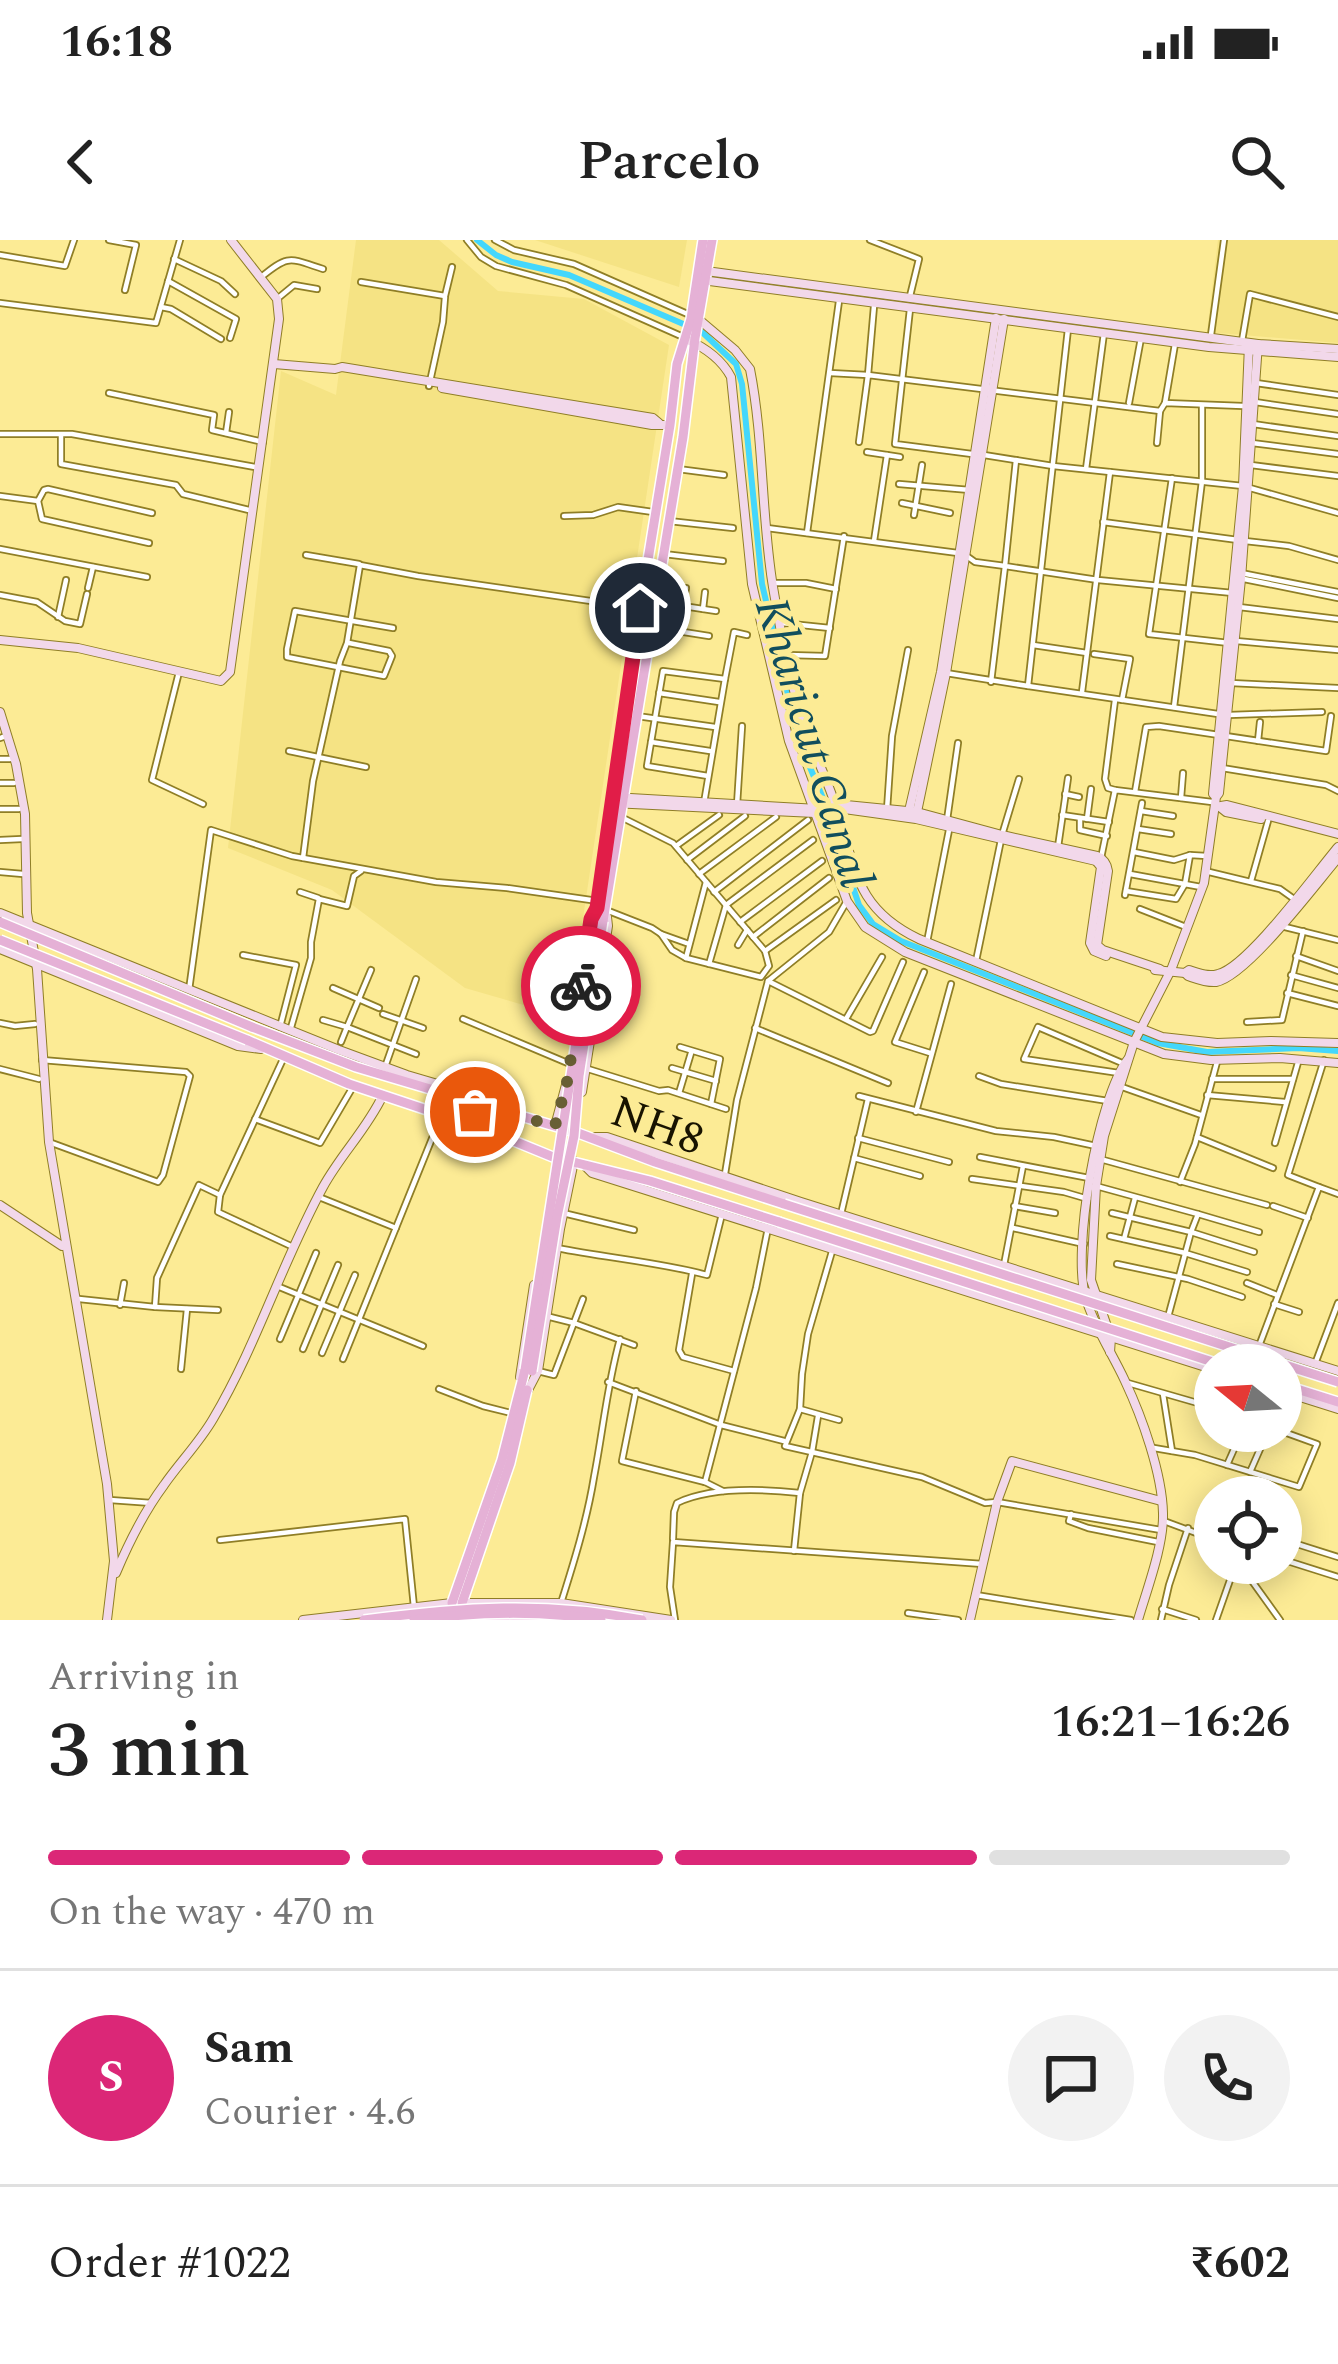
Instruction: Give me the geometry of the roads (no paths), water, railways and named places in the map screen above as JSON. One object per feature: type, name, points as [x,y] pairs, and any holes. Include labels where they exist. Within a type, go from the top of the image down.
[{"type":"main road","points":[[600,912],[621,818],[618,800],[638,716],[670,521],[691,338],[708,240]]},
{"type":"main road","points":[[457,1603],[531,1371],[571,1155],[665,424],[677,364],[691,338]]},
{"type":"main road","name":"NH8","points":[[0,922],[356,1067],[739,1185],[754,1195],[1338,1382]]},
{"type":"main road","points":[[0,944],[354,1085],[553,1156],[657,1183],[746,1212],[769,1225],[1194,1360]]},
{"type":"main road","points":[[479,1127],[475,1112],[486,1107]]},
{"type":"main road","points":[[657,1183],[664,1165]]},
{"type":"main road","points":[[754,1195],[774,1192]]},
{"type":"main road","points":[[746,1212],[769,1225]]},
{"type":"main road","points":[[457,1603],[509,1462],[524,1391]]},
{"type":"main road","points":[[1302,1395],[1338,1406]]},
{"type":"main road","points":[[364,1620],[501,1606],[643,1620]]},
{"type":"main road","points":[[414,1620],[482,1613],[602,1620]]},
{"type":"street","points":[[0,255],[62,267],[74,240]]},
{"type":"street","points":[[109,240],[136,245],[124,290]]},
{"type":"street","points":[[0,303],[156,323],[180,240]]},
{"type":"street","points":[[0,640],[78,647],[221,681],[230,672],[280,319],[277,299],[231,240]]},
{"type":"street","points":[[466,240],[496,266],[566,285],[691,338],[726,368],[731,377],[752,584],[790,741],[870,904],[897,928],[927,942],[1162,1037],[1217,1043],[1338,1043]]},
{"type":"street","points":[[495,240],[514,250],[574,264],[694,318],[735,350],[750,369],[772,583],[841,901],[830,932],[768,981],[734,1112],[724,1176]]},
{"type":"street","points":[[870,240],[919,259],[895,444],[1246,487],[1338,513]]},
{"type":"street","points":[[1210,342],[1224,240]]},
{"type":"street","points":[[174,259],[220,281],[235,295]]},
{"type":"street","points":[[260,278],[287,259],[323,269]]},
{"type":"street","points":[[430,384],[452,267]]},
{"type":"street","points":[[703,276],[1210,342],[1338,353]]},
{"type":"street","points":[[168,280],[236,319],[230,338]]},
{"type":"street","points":[[361,282],[446,296]]},
{"type":"street","points":[[277,299],[294,285],[316,289]]},
{"type":"street","points":[[840,294],[874,304],[910,304]]},
{"type":"street","points":[[808,533],[840,294]]},
{"type":"street","points":[[1338,317],[1250,294],[1250,404],[1239,608],[1214,794],[1226,812],[1338,840]]},
{"type":"street","points":[[859,442],[874,304]]},
{"type":"street","points":[[161,307],[221,339]]},
{"type":"street","points":[[1000,316],[1141,338],[1210,342]]},
{"type":"street","points":[[913,815],[1000,316]]},
{"type":"street","points":[[1028,686],[1068,328]]},
{"type":"street","points":[[1086,469],[1104,333]]},
{"type":"street","points":[[1129,406],[1141,338]]},
{"type":"street","points":[[1157,443],[1175,342]]},
{"type":"street","points":[[1246,487],[1253,424],[1250,404],[1256,383],[1251,346]]},
{"type":"street","points":[[274,364],[335,368],[665,424]]},
{"type":"street","points":[[830,373],[1160,411]]},
{"type":"street","points":[[1256,383],[1338,395]]},
{"type":"street","points":[[109,393],[214,415],[212,430],[263,442]]},
{"type":"street","points":[[1165,403],[1250,404],[1338,414]]},
{"type":"street","points":[[1174,707],[1202,481],[1202,406]]},
{"type":"street","points":[[226,434],[230,412]]},
{"type":"street","points":[[1253,424],[1338,436]]},
{"type":"street","points":[[0,434],[72,434],[260,468]]},
{"type":"street","points":[[61,435],[62,464],[176,485],[183,494],[253,511]]},
{"type":"street","points":[[1252,443],[1338,454]]},
{"type":"street","points":[[867,452],[900,457]]},
{"type":"street","points":[[913,815],[946,673],[978,454]]},
{"type":"street","points":[[874,541],[887,455]]},
{"type":"street","points":[[991,682],[1016,460]]},
{"type":"street","points":[[914,515],[922,465]]},
{"type":"street","points":[[1251,465],[1338,476]]},
{"type":"street","points":[[678,469],[724,475]]},
{"type":"street","points":[[1082,694],[1110,472]]},
{"type":"street","points":[[1172,478],[1149,634],[1338,650]]},
{"type":"street","points":[[899,484],[970,490]]},
{"type":"street","points":[[148,543],[42,518],[38,501],[48,489],[152,512]]},
{"type":"street","points":[[0,496],[38,501]]},
{"type":"street","points":[[902,503],[950,513]]},
{"type":"street","points":[[564,516],[593,515],[618,507],[657,513]]},
{"type":"street","points":[[670,521],[733,528]]},
{"type":"street","points":[[1102,522],[1289,546],[1338,560]]},
{"type":"street","points":[[767,528],[961,554],[975,562],[1098,580],[1234,592]]},
{"type":"street","points":[[788,655],[826,656],[844,536]]},
{"type":"street","points":[[0,549],[147,577]]},
{"type":"street","points":[[664,554],[723,561]]},
{"type":"street","points":[[306,555],[640,608]]},
{"type":"street","points":[[303,858],[318,757],[347,643],[360,565]]},
{"type":"street","points":[[0,595],[37,602],[58,617],[80,624],[93,567]]},
{"type":"street","points":[[1225,715],[1238,576]]},
{"type":"street","points":[[1238,576],[1338,595]]},
{"type":"street","points":[[58,617],[66,580]]},
{"type":"street","points":[[772,583],[806,583],[836,590]]},
{"type":"street","points":[[678,631],[686,588]]},
{"type":"street","points":[[703,609],[705,592]]},
{"type":"street","points":[[656,602],[716,611]]},
{"type":"street","points":[[1239,608],[1338,620]]},
{"type":"street","points":[[347,643],[388,651],[392,656],[384,676],[287,657],[295,611],[393,628]]},
{"type":"street","points":[[780,623],[830,628]]},
{"type":"street","points":[[652,627],[710,635]]},
{"type":"street","points":[[704,803],[734,632],[747,635]]},
{"type":"street","points":[[1032,645],[1130,658],[1118,699],[1108,788],[1217,803],[1338,840]]},
{"type":"street","points":[[887,810],[892,736],[908,650]]},
{"type":"street","points":[[729,655],[740,657]]},
{"type":"street","points":[[708,776],[646,766],[662,670],[725,679]]},
{"type":"street","points":[[179,671],[152,780],[203,804]]},
{"type":"street","points":[[946,673],[1225,715],[1322,712]]},
{"type":"street","points":[[1231,683],[1338,688]]},
{"type":"street","points":[[659,693],[721,702]]},
{"type":"street","points":[[0,712],[25,814],[27,924]]},
{"type":"street","points":[[638,716],[717,727]]},
{"type":"street","points":[[1135,792],[1146,727],[1326,751],[1331,716]]},
{"type":"street","points":[[1258,740],[1260,722]]},
{"type":"street","points":[[0,726],[20,809],[49,1142],[103,1485],[111,1581]]},
{"type":"street","points":[[737,805],[742,726]]},
{"type":"street","points":[[976,1594],[1134,1620],[1158,1542],[1161,1501],[1148,1448],[1126,1382],[1110,1352],[1091,1280],[1093,1182],[1096,1146],[1108,1101],[1202,887],[1223,735]]},
{"type":"street","points":[[651,742],[712,752]]},
{"type":"street","points":[[927,942],[958,742]]},
{"type":"street","points":[[289,751],[366,766]]},
{"type":"street","points":[[1222,768],[1338,791]]},
{"type":"street","points":[[1181,798],[1183,773]]},
{"type":"street","points":[[1058,847],[1068,778]]},
{"type":"street","points":[[976,962],[1019,779]]},
{"type":"street","points":[[0,783],[14,783]]},
{"type":"street","points":[[1091,789],[1080,830],[1107,836]]},
{"type":"street","points":[[1115,790],[1099,859],[1090,943],[1097,953],[1116,959],[1214,982],[1228,977],[1338,859]]},
{"type":"street","points":[[1065,794],[1079,796]]},
{"type":"street","points":[[618,800],[887,810],[1099,859]]},
{"type":"street","points":[[618,800],[913,815]]},
{"type":"street","points":[[1173,816],[1142,807],[1126,893],[1173,900],[1185,884],[1190,855]]},
{"type":"street","points":[[0,809],[20,809]]},
{"type":"street","points":[[714,892],[823,809]]},
{"type":"street","points":[[676,846],[718,814]]},
{"type":"street","points":[[1062,815],[1109,822]]},
{"type":"street","points":[[687,860],[745,816]]},
{"type":"street","points":[[700,874],[776,817]]},
{"type":"street","points":[[621,818],[676,846],[765,951],[769,966],[761,977],[686,958],[672,950],[661,934]]},
{"type":"street","points":[[1251,881],[1268,820]]},
{"type":"street","points":[[1138,829],[1171,834]]},
{"type":"street","points":[[189,990],[211,830],[303,858],[436,882],[506,888],[600,912],[690,944]]},
{"type":"street","points":[[1002,837],[1099,859]]},
{"type":"street","points":[[0,840],[22,839]]},
{"type":"street","points":[[1279,922],[1338,840]]},
{"type":"street","points":[[709,964],[725,905],[813,841]]},
{"type":"street","points":[[1134,852],[1174,860],[1207,856]]},
{"type":"street","points":[[740,922],[822,861]]},
{"type":"street","points":[[301,892],[347,906],[354,876],[364,869]]},
{"type":"street","points":[[1205,871],[1280,889],[1294,899]]},
{"type":"street","points":[[0,872],[23,874]]},
{"type":"street","points":[[1130,874],[1202,887]]},
{"type":"street","points":[[753,937],[829,878]]},
{"type":"street","points":[[686,958],[706,882]]},
{"type":"street","points":[[285,1029],[310,958],[319,899]]},
{"type":"street","points":[[765,951],[841,901]]},
{"type":"street","points":[[841,901],[865,927],[905,952],[1164,1054],[1338,1063]]},
{"type":"street","points":[[1140,909],[1186,927]]},
{"type":"street","points":[[555,1126],[570,1064],[591,919],[600,912]]},
{"type":"street","points":[[600,912],[608,926],[585,1069],[583,1135],[608,1136],[739,1185],[774,1192],[1253,1344]]},
{"type":"street","points":[[0,913],[189,990],[266,1027],[285,1029],[482,1097],[515,1115]]},
{"type":"street","points":[[1279,922],[1338,940]]},
{"type":"street","points":[[738,945],[747,930]]},
{"type":"street","points":[[1247,1022],[1282,1020],[1303,931]]},
{"type":"street","points":[[0,944],[34,963],[238,1046],[268,1050]]},
{"type":"street","points":[[243,955],[296,964],[285,1029]]},
{"type":"street","points":[[846,1019],[882,956]]},
{"type":"street","points":[[1296,956],[1338,971]]},
{"type":"street","points":[[768,981],[873,1031],[903,962]]},
{"type":"street","points":[[34,963],[45,1142],[108,1500],[114,1561],[105,1620]]},
{"type":"street","points":[[341,1042],[370,970]]},
{"type":"street","points":[[924,972],[894,1040],[930,1054]]},
{"type":"street","points":[[1292,975],[1338,988]]},
{"type":"street","points":[[386,1067],[416,979]]},
{"type":"street","points":[[915,1112],[951,984]]},
{"type":"street","points":[[333,988],[423,1028]]},
{"type":"street","points":[[1287,993],[1338,1006]]},
{"type":"street","points":[[463,1018],[570,1064]]},
{"type":"street","points":[[323,1020],[416,1054]]},
{"type":"street","points":[[0,1023],[35,1024]]},
{"type":"street","points":[[755,1028],[888,1083]]},
{"type":"street","points":[[1038,1028],[1124,1065],[1024,1059],[1038,1028]]},
{"type":"street","points":[[680,1047],[720,1059],[711,1104]]},
{"type":"street","points":[[679,1094],[692,1050]]},
{"type":"street","points":[[284,1057],[220,1195],[218,1212],[293,1246]]},
{"type":"street","points":[[1275,1143],[1299,1059]]},
{"type":"street","points":[[42,1060],[190,1076],[158,1182],[49,1142]]},
{"type":"street","points":[[1180,1182],[1217,1060]]},
{"type":"street","points":[[1324,1060],[1288,1175],[1338,1194]]},
{"type":"street","points":[[1107,1337],[1084,1291],[1084,1244],[1088,1199],[1124,1065]]},
{"type":"street","points":[[672,1068],[716,1081]]},
{"type":"street","points":[[0,1069],[39,1079]]},
{"type":"street","points":[[585,1069],[726,1109]]},
{"type":"street","points":[[979,1076],[1001,1084],[1108,1101]]},
{"type":"street","points":[[1212,1079],[1293,1079]]},
{"type":"street","points":[[255,1119],[320,1143],[354,1085]]},
{"type":"street","points":[[1120,1086],[1201,1115]]},
{"type":"street","points":[[111,1581],[141,1520],[222,1403],[246,1360],[293,1246],[346,1150],[363,1133],[383,1095]]},
{"type":"street","points":[[1207,1095],[1287,1102]]},
{"type":"street","points":[[859,1096],[996,1131],[1096,1146]]},
{"type":"street","points":[[841,1214],[868,1099]]},
{"type":"street","points":[[343,1359],[433,1136]]},
{"type":"street","points":[[1197,1137],[1274,1168]]},
{"type":"street","points":[[858,1138],[949,1162]]},
{"type":"street","points":[[524,1391],[520,1369],[553,1156]]},
{"type":"street","points":[[980,1157],[1093,1182],[1259,1232]]},
{"type":"street","points":[[854,1158],[920,1176]]},
{"type":"street","points":[[1100,1159],[1308,1218]]},
{"type":"street","points":[[583,1299],[554,1376],[531,1371],[578,1162],[592,1173],[1194,1361]]},
{"type":"street","points":[[1004,1265],[1023,1166]]},
{"type":"street","points":[[972,1179],[1088,1199]]},
{"type":"street","points":[[155,1307],[158,1278],[199,1185],[220,1195]]},
{"type":"street","points":[[1260,1344],[1319,1187]]},
{"type":"street","points":[[319,1197],[396,1228]]},
{"type":"street","points":[[1124,1239],[1136,1197]]},
{"type":"street","points":[[0,1205],[64,1245]]},
{"type":"street","points":[[1014,1206],[1055,1214]]},
{"type":"street","points":[[557,1248],[707,1275],[722,1212]]},
{"type":"street","points":[[563,1213],[634,1230]]},
{"type":"street","points":[[1112,1213],[1253,1252]]},
{"type":"street","points":[[1168,1317],[1198,1214]]},
{"type":"street","points":[[705,1483],[769,1225]]},
{"type":"street","points":[[1011,1228],[1084,1244]]},
{"type":"street","points":[[1111,1236],[1247,1272]]},
{"type":"street","points":[[832,1248],[808,1334],[800,1409],[785,1446],[922,1477],[985,1503],[1194,1531]]},
{"type":"street","points":[[280,1339],[316,1253]]},
{"type":"street","points":[[1117,1264],[1242,1297]]},
{"type":"street","points":[[303,1349],[338,1265]]},
{"type":"street","points":[[692,1272],[679,1350],[682,1357],[734,1371]]},
{"type":"street","points":[[322,1353],[355,1276]]},
{"type":"street","points":[[120,1305],[124,1283]]},
{"type":"street","points":[[1247,1283],[1277,1294]]},
{"type":"street","points":[[277,1286],[423,1346]]},
{"type":"street","points":[[75,1298],[218,1310]]},
{"type":"street","points":[[1274,1304],[1299,1312]]},
{"type":"street","points":[[1315,1364],[1338,1305]]},
{"type":"street","points":[[181,1369],[187,1309]]},
{"type":"street","points":[[546,1316],[634,1345]]},
{"type":"street","points":[[561,1603],[594,1480],[608,1382],[620,1339]]},
{"type":"street","points":[[1302,1360],[1338,1372]]},
{"type":"street","points":[[608,1382],[722,1425],[787,1441]]},
{"type":"street","points":[[1126,1382],[1194,1402]]},
{"type":"street","points":[[439,1389],[515,1414]]},
{"type":"street","points":[[636,1391],[622,1461],[722,1491]]},
{"type":"street","points":[[1163,1394],[1172,1451]]},
{"type":"street","points":[[800,1409],[839,1420]]},
{"type":"street","points":[[794,1551],[800,1493],[818,1416]]},
{"type":"street","points":[[1148,1448],[1299,1487],[1317,1444],[1302,1439]]},
{"type":"street","points":[[1227,1465],[1233,1452]]},
{"type":"street","points":[[1250,1472],[1259,1452]]},
{"type":"street","points":[[970,1620],[997,1502],[1012,1461],[1161,1501]]},
{"type":"street","points":[[303,1620],[457,1603],[561,1603],[673,1620],[670,1587],[677,1503],[722,1491],[800,1493]]},
{"type":"street","points":[[108,1500],[152,1503]]},
{"type":"street","points":[[1071,1514],[1069,1521],[1088,1528],[1158,1542]]},
{"type":"street","points":[[220,1540],[405,1519],[414,1606]]},
{"type":"street","points":[[1161,1620],[1188,1528]]},
{"type":"street","points":[[673,1542],[983,1564]]},
{"type":"street","points":[[1302,1546],[1338,1557]]},
{"type":"street","points":[[1302,1566],[1338,1577]]},
{"type":"street","points":[[1216,1620],[1230,1584]]},
{"type":"street","points":[[1253,1584],[1280,1620]]},
{"type":"street","points":[[448,1620],[457,1603]]},
{"type":"street","points":[[457,1603],[459,1620],[562,1620]]},
{"type":"street","points":[[1057,1620],[1059,1607]]},
{"type":"street","points":[[1162,1609],[1196,1620]]},
{"type":"street","points":[[908,1613],[958,1620]]},
{"type":"waterway","name":"Kharicut Canal","points":[[477,240],[512,262],[569,275],[702,332],[736,364],[742,384],[762,584],[799,741],[859,905],[873,924],[901,941],[1158,1043],[1207,1052],[1338,1051]]}]
